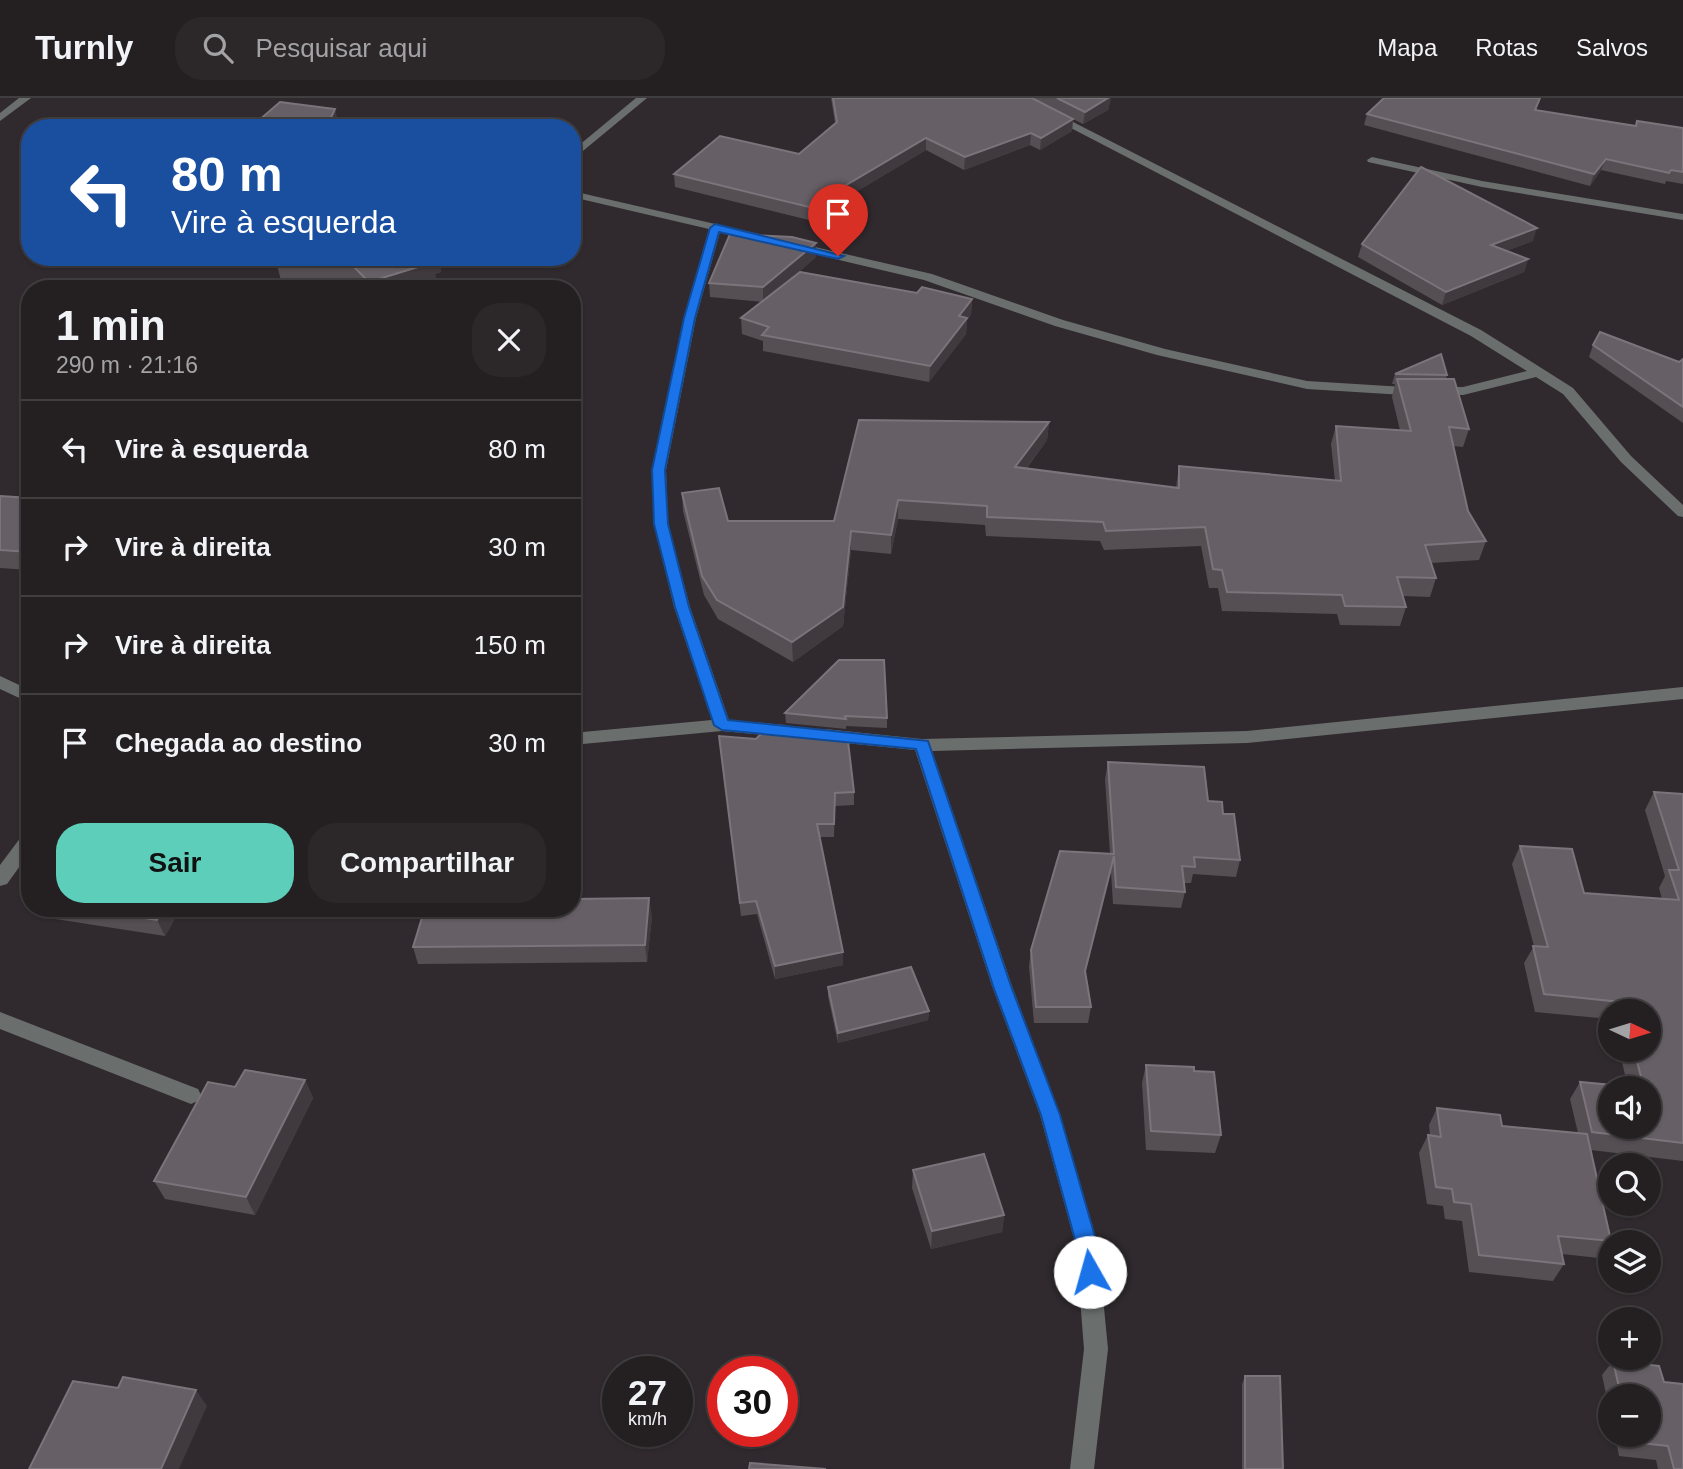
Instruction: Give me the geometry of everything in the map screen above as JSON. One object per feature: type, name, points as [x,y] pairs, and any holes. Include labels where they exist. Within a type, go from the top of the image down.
[{"type":"street","points":[[0,118],[26,98]]},
{"type":"street","points":[[581,149],[642,98]]},
{"type":"street","points":[[1018,98],[1465,327],[1540,372],[1567,391],[1626,458],[1683,513]]},
{"type":"street","points":[[1372,160],[1482,184],[1683,217]]},
{"type":"street","points":[[581,196],[928,277],[1059,323],[1162,352],[1307,385],[1405,391],[1463,391],[1540,372]]},
{"type":"street","points":[[715,228],[690,318],[659,470],[661,524],[682,607],[722,725]]},
{"type":"street","points":[[0,682],[21,692]]},
{"type":"street","points":[[581,738],[722,725],[922,744],[1247,737],[1683,693]]},
{"type":"street","points":[[922,744],[1002,986],[1051,1115],[1087,1247],[1096,1349],[1082,1469]]},
{"type":"street","points":[[0,879],[21,850]]},
{"type":"street","points":[[0,1020],[191,1095]]},
{"type":"building","points":[[833,98],[1032,98],[1073,119],[1041,138],[1031,133],[965,157],[926,138],[809,207],[674,174],[720,136],[799,154],[837,122]]},
{"type":"building","points":[[1057,98],[1108,98],[1085,112]]},
{"type":"building","points":[[1384,98],[1540,98],[1535,110],[1636,126],[1637,121],[1683,128],[1683,172],[1671,170],[1669,173],[1606,159],[1594,174],[1367,114]]},
{"type":"building","points":[[280,102],[335,109],[330,119],[260,119]]},
{"type":"building","points":[[1421,167],[1537,228],[1491,245],[1528,259],[1446,292],[1362,244]]},
{"type":"building","points":[[730,234],[792,237],[816,243],[763,287],[709,283]]},
{"type":"building","points":[[353,266],[421,266],[376,280],[367,280]]},
{"type":"building","points":[[800,272],[917,293],[922,287],[972,299],[959,316],[967,318],[930,366],[762,335],[769,327],[741,318]]},
{"type":"building","points":[[1600,332],[1679,362],[1683,359],[1683,407],[1593,345]]},
{"type":"building","points":[[1441,354],[1447,375],[1395,374]]},
{"type":"building","points":[[1397,379],[1454,379],[1469,429],[1449,427],[1468,511],[1486,541],[1425,545],[1436,578],[1397,577],[1406,607],[1345,606],[1342,595],[1227,592],[1222,570],[1213,569],[1205,527],[1106,531],[1103,522],[987,517],[987,506],[898,500],[891,535],[851,531],[843,607],[792,642],[717,600],[702,576],[682,493],[719,488],[728,521],[834,521],[859,420],[1049,422],[1015,467],[1179,488],[1179,466],[1341,481],[1336,426],[1411,431]]},
{"type":"building","points":[[0,496],[21,497],[21,551],[0,550]]},
{"type":"building","points":[[839,660],[884,660],[887,718],[845,716],[846,719],[785,713]]},
{"type":"building","points":[[769,726],[847,733],[854,792],[835,793],[834,824],[817,824],[843,952],[775,966],[756,901],[740,903],[719,736],[756,739]]},
{"type":"building","points":[[1108,762],[1204,767],[1208,801],[1222,802],[1223,814],[1234,814],[1240,860],[1194,857],[1195,867],[1182,866],[1185,892],[1116,887],[1114,856],[1085,971],[1091,1007],[1036,1007],[1031,950],[1060,851],[1114,854]]},
{"type":"building","points":[[1654,792],[1683,794],[1683,1143],[1650,1139],[1661,1139],[1661,1076],[1641,1076],[1637,1062],[1661,1062],[1661,999],[1598,1000],[1544,994],[1533,946],[1548,947],[1520,846],[1572,849],[1584,893],[1679,900],[1669,870],[1679,870]]},
{"type":"building","points":[[649,898],[645,945],[413,947],[422,917],[581,917],[581,899]]},
{"type":"building","points":[[138,917],[159,917],[157,920]]},
{"type":"building","points":[[911,967],[929,1011],[838,1033],[828,987]]},
{"type":"building","points":[[1146,1065],[1194,1067],[1194,1071],[1214,1072],[1221,1135],[1151,1131]]},
{"type":"building","points":[[245,1070],[305,1080],[246,1197],[154,1181],[208,1082],[235,1087]]},
{"type":"building","points":[[1580,1082],[1598,1084],[1598,1133],[1592,1132]]},
{"type":"building","points":[[1437,1108],[1500,1115],[1502,1126],[1587,1134],[1598,1183],[1598,1216],[1605,1216],[1609,1230],[1598,1230],[1598,1240],[1558,1236],[1564,1264],[1479,1255],[1471,1204],[1454,1202],[1452,1189],[1436,1187],[1428,1135],[1441,1137]]},
{"type":"building","points":[[984,1154],[1004,1215],[932,1231],[913,1170]]},
{"type":"building","points":[[1615,1370],[1660,1370],[1664,1382],[1683,1384],[1683,1469],[1674,1469],[1668,1446],[1661,1445],[1661,1384],[1618,1384]]},
{"type":"building","points":[[1245,1376],[1280,1376],[1283,1469],[1245,1469]]},
{"type":"building","points":[[123,1377],[196,1390],[161,1469],[29,1469],[73,1381],[118,1388]]},
{"type":"building","points":[[750,1463],[826,1469],[749,1469]]},
{"type":"route","points":[[838,256],[715,228],[690,318],[667,420],[659,470],[661,524],[682,607],[722,725],[922,744],[1002,986],[1051,1115],[1087,1247],[1090,1272]]}]
